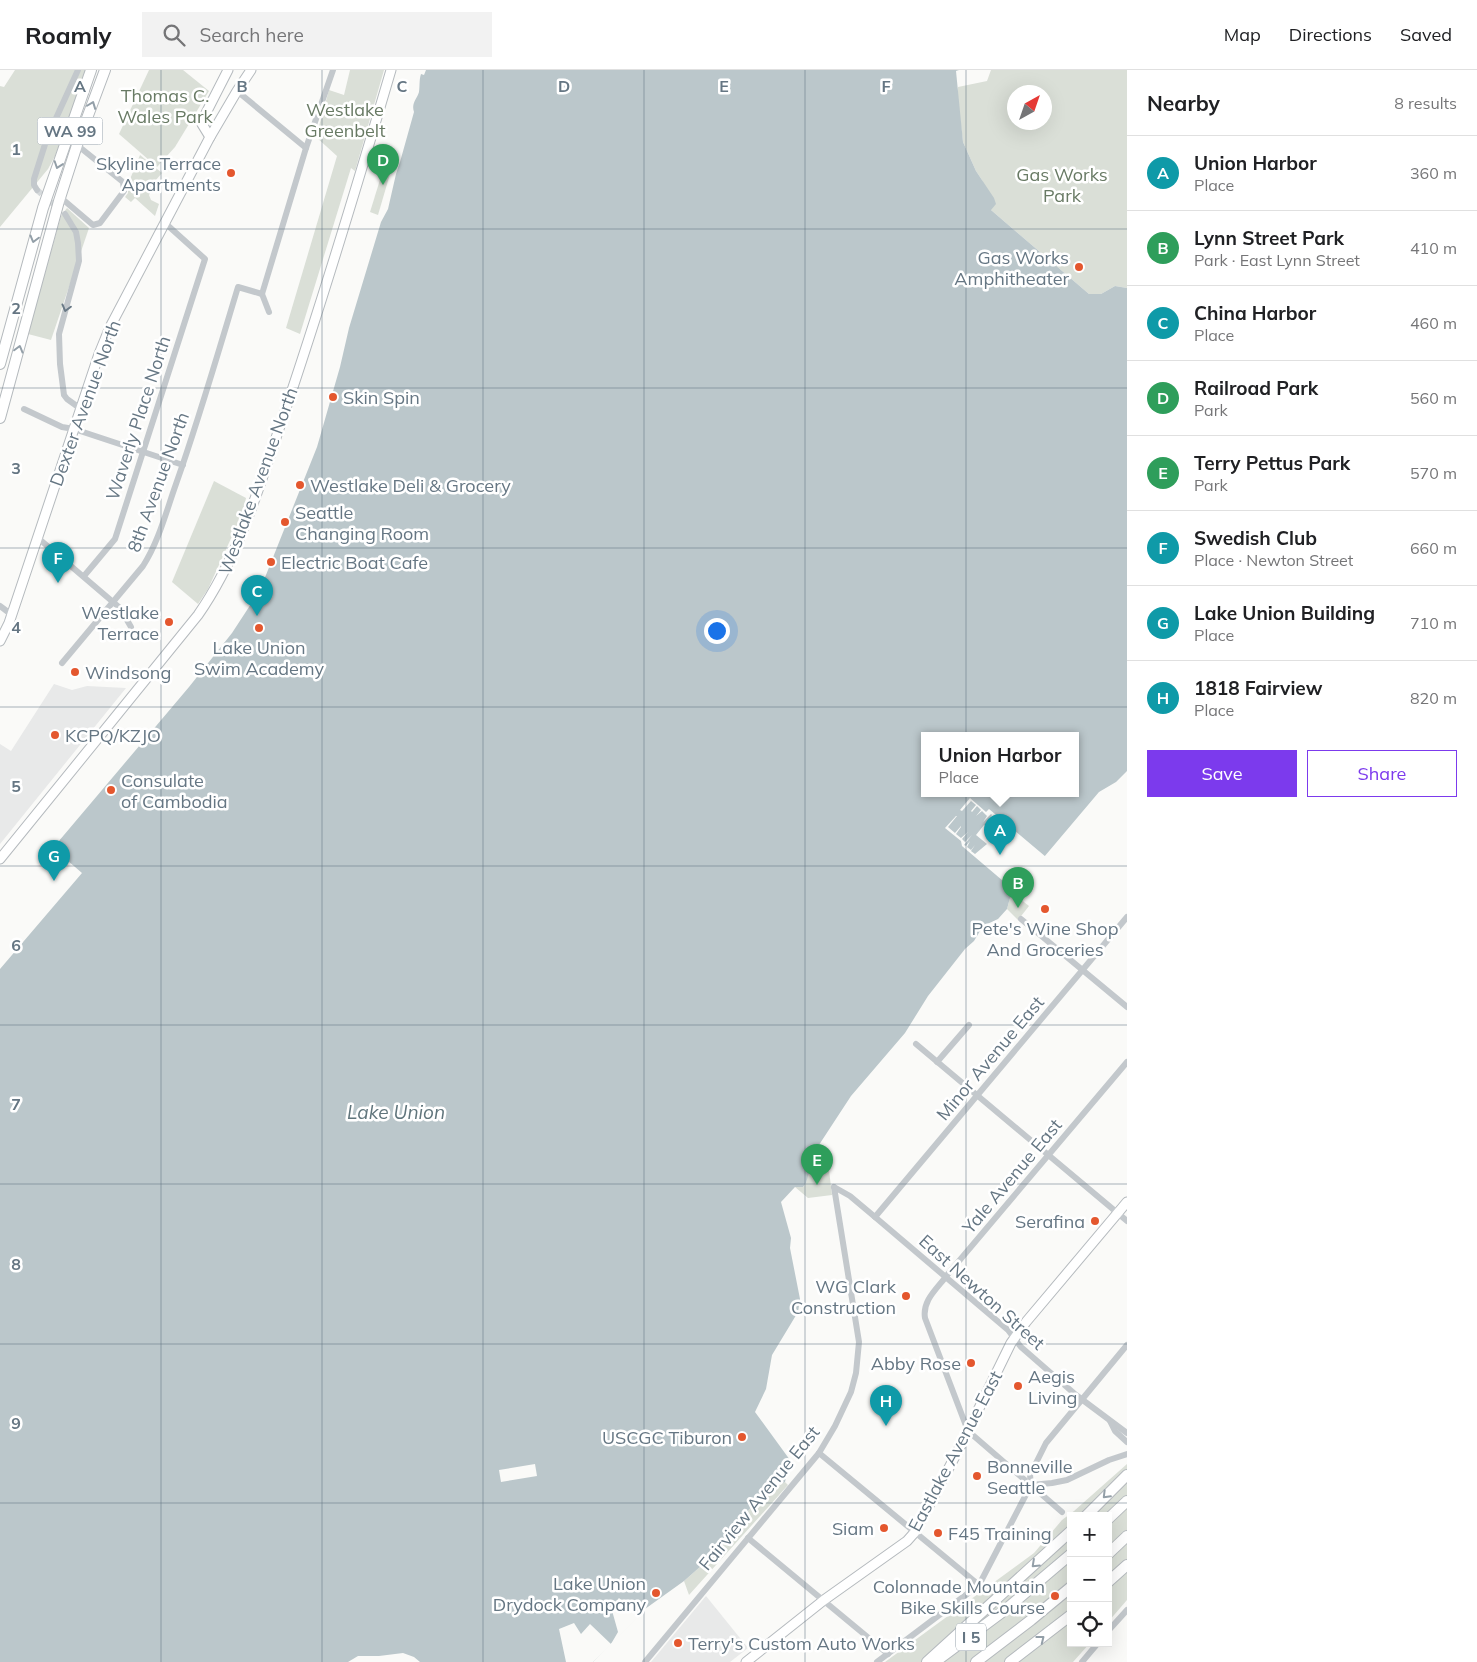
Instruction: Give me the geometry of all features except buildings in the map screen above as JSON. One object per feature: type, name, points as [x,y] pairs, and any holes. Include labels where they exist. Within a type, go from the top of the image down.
[{"type":"highway","name":"WA 99","points":[[0,364],[43,208],[91,70]]},
{"type":"highway","name":"WA 99","points":[[0,418],[60,198],[77,145],[105,70]]},
{"type":"highway","points":[[1090,1512],[1127,1475]]},
{"type":"highway","points":[[1112,1515],[1127,1501]]},
{"type":"highway","points":[[927,1662],[1067,1535]]},
{"type":"highway","points":[[1112,1550],[1127,1536]]},
{"type":"highway","name":"I 5","points":[[935,1662],[1011,1606],[1068,1557]]},
{"type":"highway","points":[[1112,1578],[1127,1564]]},
{"type":"highway","points":[[976,1662],[1067,1590]]},
{"type":"highway","points":[[1010,1662],[1067,1618]]},
{"type":"main road","points":[[210,137],[202,124],[228,70]]},
{"type":"main road","name":"Dexter Avenue North","points":[[0,641],[12,615],[99,354],[110,327],[210,137],[251,70]]},
{"type":"main road","name":"Westlake Avenue North","points":[[0,859],[198,615],[220,582],[248,516],[293,387],[392,70]]},
{"type":"main road","name":"Eastlake Avenue East","points":[[746,1662],[824,1600],[907,1540],[915,1532],[1015,1338],[1127,1202]]},
{"type":"street","points":[[36,190],[34,179],[47,138],[78,70]]},
{"type":"street","points":[[269,312],[262,294],[306,148],[333,70]]},
{"type":"street","points":[[237,91],[306,148]]},
{"type":"street","points":[[60,198],[93,225],[97,225],[124,191],[123,182],[77,145]]},
{"type":"street","points":[[65,214],[76,232],[79,261],[59,334],[60,364],[64,395],[81,409]]},
{"type":"street","name":"Waverly Place North","points":[[84,576],[115,539],[205,259],[165,223]]},
{"type":"street","name":"8th Avenue North","points":[[62,663],[143,566],[149,556],[182,465],[238,287],[262,294]]},
{"type":"street","points":[[24,410],[62,427],[74,429],[182,465]]},
{"type":"street","points":[[38,538],[120,608],[131,627]]},
{"type":"street","points":[[0,606],[12,615]]},
{"type":"street","name":"Minor Avenue East","points":[[875,1218],[1127,917]]},
{"type":"street","points":[[1021,919],[1127,1008]]},
{"type":"street","points":[[938,1062],[969,1025]]},
{"type":"street","points":[[916,1044],[1127,1221]]},
{"type":"street","name":"Yale Avenue East","points":[[968,1431],[925,1318],[925,1304],[1127,1062]]},
{"type":"street","name":"East Newton Street","points":[[834,1187],[850,1196],[1008,1330],[1021,1347],[1082,1399],[1127,1433]]},
{"type":"street","name":"Fairview Avenue East","points":[[645,1662],[819,1453],[840,1418],[851,1392],[856,1373],[859,1342],[834,1187]]},
{"type":"street","points":[[877,1662],[979,1585],[1031,1485],[1030,1475],[1046,1443],[1127,1345]]},
{"type":"street","name":"East Newton Street","points":[[1110,1420],[1115,1431],[1127,1442]]},
{"type":"street","points":[[968,1431],[1062,1512]]},
{"type":"street","points":[[819,1453],[979,1585]]},
{"type":"street","points":[[1031,1485],[1067,1480],[1109,1460],[1127,1454]]},
{"type":"street","points":[[748,1538],[888,1654]]},
{"type":"street","points":[[1112,1627],[1127,1610]]},
{"type":"street","points":[[1082,1662],[1095,1647]]},
{"type":"shaded area","points":[[54,684],[72,690],[87,686],[126,688],[0,844],[0,744],[11,751]]},
{"type":"shaded area","points":[[706,1596],[748,1648],[730,1662],[651,1662]]},
{"type":"green space","points":[[15,70],[86,70],[55,156],[48,169],[0,227],[0,86],[4,87]]},
{"type":"green space","name":"Thomas C. Wales Park","points":[[149,70],[183,70],[209,91],[175,147],[157,167],[119,134]]},
{"type":"green space","name":"Westlake Greenbelt","points":[[350,70],[384,70],[355,171],[351,168],[300,334],[286,328],[337,156],[316,137],[329,90],[344,95]]},
{"type":"green space","name":"Gas Works Park","points":[[991,70],[1127,70],[1127,288],[1115,286],[1101,294],[1089,294],[991,210],[982,180],[963,142],[957,94],[958,87],[987,81]]},
{"type":"green space","points":[[388,154],[395,157],[378,215],[370,212]]},
{"type":"green space","points":[[140,155],[162,173],[155,181],[149,195],[151,200],[159,204],[155,216],[135,198],[131,202],[125,197],[128,193],[128,184]]},
{"type":"green space","points":[[67,208],[89,228],[51,340],[28,334],[61,216]]},
{"type":"green space","points":[[214,481],[246,498],[243,512],[208,589],[198,604],[172,582]]},
{"type":"green space","points":[[1015,895],[1029,906],[1018,920],[1007,909],[1010,898]]},
{"type":"green space","points":[[809,1168],[817,1172],[829,1170],[832,1195],[808,1198],[795,1187],[803,1187],[806,1183]]},
{"type":"green space","points":[[1127,1464],[1127,1600],[1112,1617],[1112,1512],[1073,1512]]},
{"type":"green space","points":[[785,1482],[788,1485],[689,1595],[684,1581],[709,1559],[765,1491]]},
{"type":"green space","points":[[1067,1516],[1067,1647],[1086,1647],[1073,1662],[885,1662],[1034,1553]]},
{"type":"water","name":"Lake Union","points":[[426,70],[959,70],[956,71],[963,142],[976,171],[994,198],[996,204],[991,210],[1089,294],[1101,294],[1115,286],[1127,288],[1127,771],[1116,782],[1099,792],[1017,889],[1015,895],[1010,898],[1007,909],[998,919],[983,926],[974,941],[965,949],[928,996],[905,1033],[851,1096],[815,1151],[806,1183],[803,1187],[795,1187],[781,1202],[791,1238],[790,1248],[800,1299],[798,1312],[772,1355],[766,1389],[755,1412],[790,1460],[785,1482],[765,1491],[709,1559],[684,1581],[645,1609],[593,1662],[420,1662],[414,1657],[403,1653],[358,1656],[348,1662],[0,1662],[0,969],[82,873],[53,848],[189,687],[232,633],[260,590],[317,447],[349,328],[381,222],[388,209],[414,112],[414,104],[419,92],[421,74],[424,75]]},
{"type":"pier","points":[[970,798],[986,812],[989,809],[1046,857],[1016,892],[962,846],[961,841],[945,828],[957,816],[948,827],[955,833],[961,826],[956,834],[961,838],[968,832],[962,839],[965,842],[972,835],[964,845],[966,846],[970,841],[967,847],[971,850],[975,845],[971,851],[975,854],[987,844],[976,835],[984,825],[996,833],[1002,823],[998,821],[993,824],[997,819],[993,816],[988,820],[991,814],[983,822],[987,816],[982,811],[976,816],[981,810],[977,806],[972,812],[976,805],[971,801],[962,811],[960,810]]},
{"type":"pier","points":[[535,1464],[537,1476],[501,1482],[499,1470]]},
{"type":"pier","points":[[619,1598],[639,1616],[611,1645],[593,1662],[566,1662],[559,1629],[574,1623],[581,1634],[590,1624],[611,1644],[618,1632],[611,1607]]},
{"type":"tunnel","points":[[37,190],[58,208]]},
{"type":"place","name":"Skyline Terrace Apartments","points":[[231,173]]},
{"type":"place","name":"Railroad Park","points":[[383,185]]},
{"type":"place","name":"Gas Works Amphitheater","points":[[1079,267]]},
{"type":"place","name":"Skin Spin","points":[[333,397]]},
{"type":"place","name":"Westlake Deli & Grocery","points":[[300,485]]},
{"type":"place","name":"Seattle Changing Room","points":[[285,522]]},
{"type":"place","name":"Electric Boat Cafe","points":[[271,562]]},
{"type":"place","name":"Swedish Club","points":[[58,583]]},
{"type":"place","name":"China Harbor","points":[[257,616]]},
{"type":"place","name":"Westlake Terrace","points":[[169,622]]},
{"type":"place","name":"Lake Union Swim Academy","points":[[259,628]]},
{"type":"place","name":"Windsong","points":[[75,672]]},
{"type":"place","name":"KCPQ/KZJO","points":[[55,735]]},
{"type":"place","name":"Consulate of Cambodia","points":[[111,790]]},
{"type":"place","name":"Union Harbor","points":[[1000,855]]},
{"type":"place","name":"Lake Union Building","points":[[54,881]]},
{"type":"place","name":"Lynn Street Park","points":[[1018,908]]},
{"type":"place","name":"Pete's Wine Shop And Groceries","points":[[1045,909]]},
{"type":"place","name":"Terry Pettus Park","points":[[817,1185]]},
{"type":"place","name":"Serafina","points":[[1095,1221]]},
{"type":"place","name":"WG Clark Construction","points":[[906,1296]]},
{"type":"place","name":"Abby Rose","points":[[971,1363]]},
{"type":"place","name":"Aegis Living","points":[[1018,1386]]},
{"type":"place","name":"1818 Fairview","points":[[886,1426]]},
{"type":"place","name":"USCGC Tiburon","points":[[742,1437]]},
{"type":"place","name":"Bonneville Seattle","points":[[977,1476]]},
{"type":"place","name":"Siam","points":[[884,1528]]},
{"type":"place","name":"F45 Training","points":[[938,1533]]},
{"type":"place","name":"Lake Union Drydock Company","points":[[656,1593]]},
{"type":"place","name":"Colonnade Mountain Bike Skills Course","points":[[1055,1596]]},
{"type":"place","name":"Terry's Custom Auto Works","points":[[678,1643]]}]
